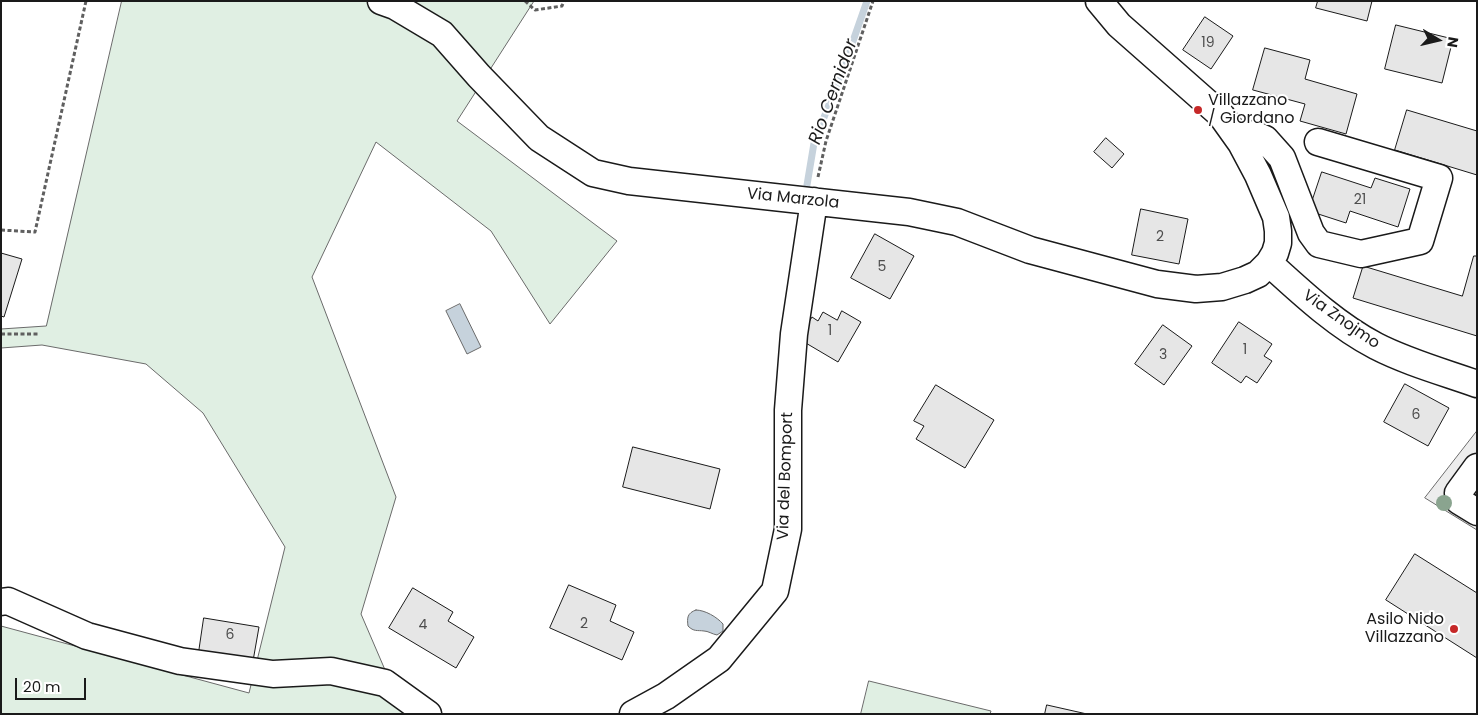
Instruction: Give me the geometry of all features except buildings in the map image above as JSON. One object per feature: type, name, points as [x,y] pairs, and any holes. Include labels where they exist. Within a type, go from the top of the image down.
[{"type":"street","name":"Via Marzola","points":[[381,1],[395,6],[442,34],[479,76],[539,138],[592,173],[629,181],[909,212],[957,222],[1030,250],[1157,284],[1196,288],[1222,287],[1245,280],[1263,269]]},
{"type":"street","points":[[1099,1],[1119,25],[1221,115],[1237,137],[1258,175],[1276,217],[1278,243],[1275,253],[1263,269]]},
{"type":"street","points":[[1237,137],[1254,134],[1265,139],[1282,158],[1311,232],[1318,244],[1361,254],[1420,241],[1439,178],[1318,142]]},
{"type":"street","name":"Via del Bomport","points":[[633,714],[666,696],[719,659],[775,591],[788,529],[788,410],[793,344],[814,201]]},
{"type":"street","name":"Via Znojmo","points":[[1263,269],[1375,346],[1397,356],[1477,384]]},
{"type":"street","points":[[1477,467],[1458,493],[1459,501],[1477,512]]},
{"type":"street","points":[[1,602],[8,601],[87,636],[180,662],[273,674],[331,671],[385,683],[428,714]]},
{"type":"path","points":[[1,230],[35,232],[86,1]]},
{"type":"path","points":[[525,1],[535,10],[562,6],[564,1]]},
{"type":"path","points":[[814,201],[826,141],[873,1]]},
{"type":"path","points":[[1,334],[39,334]]},
{"type":"green space","points":[[122,1],[534,1],[457,121],[617,241],[550,324],[491,231],[376,142],[312,277],[396,497],[361,614],[404,714],[1,714],[1,626],[249,693],[285,547],[203,413],[146,364],[42,345],[1,348],[1,329],[46,326]]},
{"type":"green space","points":[[869,681],[991,711],[990,714],[861,714]]},
{"type":"shaded area","points":[[460,304],[481,347],[467,354],[446,311]]},
{"type":"shaded area","points":[[1477,431],[1477,530],[1425,498]]},
{"type":"shaded area","points":[[696,610],[718,619],[723,624],[723,631],[717,635],[690,628],[688,626],[688,616]]},
{"type":"waterway","name":"Rio Cernidor","points":[[807,185],[814,143],[867,1]]},
{"type":"place","name":"Villazzano / Giordano","points":[[1198,110]]},
{"type":"place","name":"Asilo Nido Villazzano","points":[[1454,629]]}]
